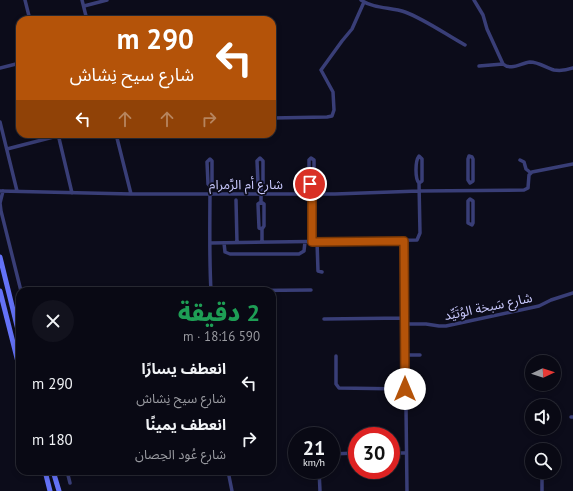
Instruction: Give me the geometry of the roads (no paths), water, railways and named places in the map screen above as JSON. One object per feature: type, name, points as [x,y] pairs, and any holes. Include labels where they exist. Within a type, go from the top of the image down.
[{"type":"main road","points":[[0,256],[16,322]]},
{"type":"main road","points":[[0,291],[16,354]]},
{"type":"main road","points":[[47,475],[50,491]]},
{"type":"main road","points":[[54,475],[59,491]]},
{"type":"street","points":[[25,0],[29,16]]},
{"type":"street","points":[[82,0],[86,16]]},
{"type":"street","points":[[84,6],[107,0]]},
{"type":"street","points":[[474,0],[483,15],[487,29],[503,64],[507,67],[532,62],[557,70],[573,68]]},
{"type":"street","points":[[276,118],[332,116],[334,110],[333,92],[322,70],[352,29],[363,1],[384,8],[405,12],[465,45]]},
{"type":"street","points":[[0,68],[16,64]]},
{"type":"street","points":[[478,66],[503,64]]},
{"type":"street","points":[[0,122],[17,191]]},
{"type":"street","points":[[7,149],[47,138]]},
{"type":"street","points":[[59,138],[72,193]]},
{"type":"street","points":[[117,138],[131,194]]},
{"type":"street","points":[[210,243],[417,240],[420,236],[419,183],[417,180],[417,160],[419,156],[422,159],[422,181],[419,183]]},
{"type":"street","points":[[470,183],[473,181],[473,159],[471,156],[468,159],[468,180],[470,183],[471,199],[473,201],[472,225],[468,223],[468,201],[471,199]]},
{"type":"street","points":[[261,185],[258,183],[257,161],[260,158],[263,161],[261,202],[264,204],[264,226],[262,229],[262,242]]},
{"type":"street","points":[[312,185],[309,182],[309,160],[311,158],[314,160],[314,184],[312,185],[312,242]]},
{"type":"street","points":[[210,186],[212,184],[212,162],[210,160],[208,162],[208,184],[210,186],[209,258],[212,287]]},
{"type":"street","points":[[520,160],[524,162],[526,169],[530,173],[538,170],[573,164]]},
{"type":"street","name":"شارع أم الرَّمرام","points":[[1,191],[131,194],[335,194],[419,191],[525,190],[529,186],[530,173]]},
{"type":"street","points":[[1,191],[1,211],[20,287]]},
{"type":"street","points":[[236,200],[237,243]]},
{"type":"street","points":[[317,241],[318,271],[322,272]]},
{"type":"street","points":[[404,241],[407,491]]},
{"type":"street","points":[[224,243],[225,252],[230,254],[299,254],[304,251],[305,242]]},
{"type":"street","points":[[317,255],[322,255]]},
{"type":"street","points":[[276,290],[311,290]]},
{"type":"street","name":"شارع سَبخة الوُتَيِّد","points":[[405,324],[446,326],[539,306],[551,300],[573,293]]},
{"type":"street","points":[[324,319],[405,318]]},
{"type":"street","points":[[405,355],[420,355]]},
{"type":"street","points":[[336,356],[336,384],[339,388],[405,389]]},
{"type":"street","points":[[400,453],[406,453]]},
{"type":"street","points":[[68,475],[70,483]]},
{"type":"street","points":[[229,475],[232,491]]},
{"type":"street","points":[[319,479],[320,491]]},
{"type":"street","points":[[542,479],[542,491]]}]
